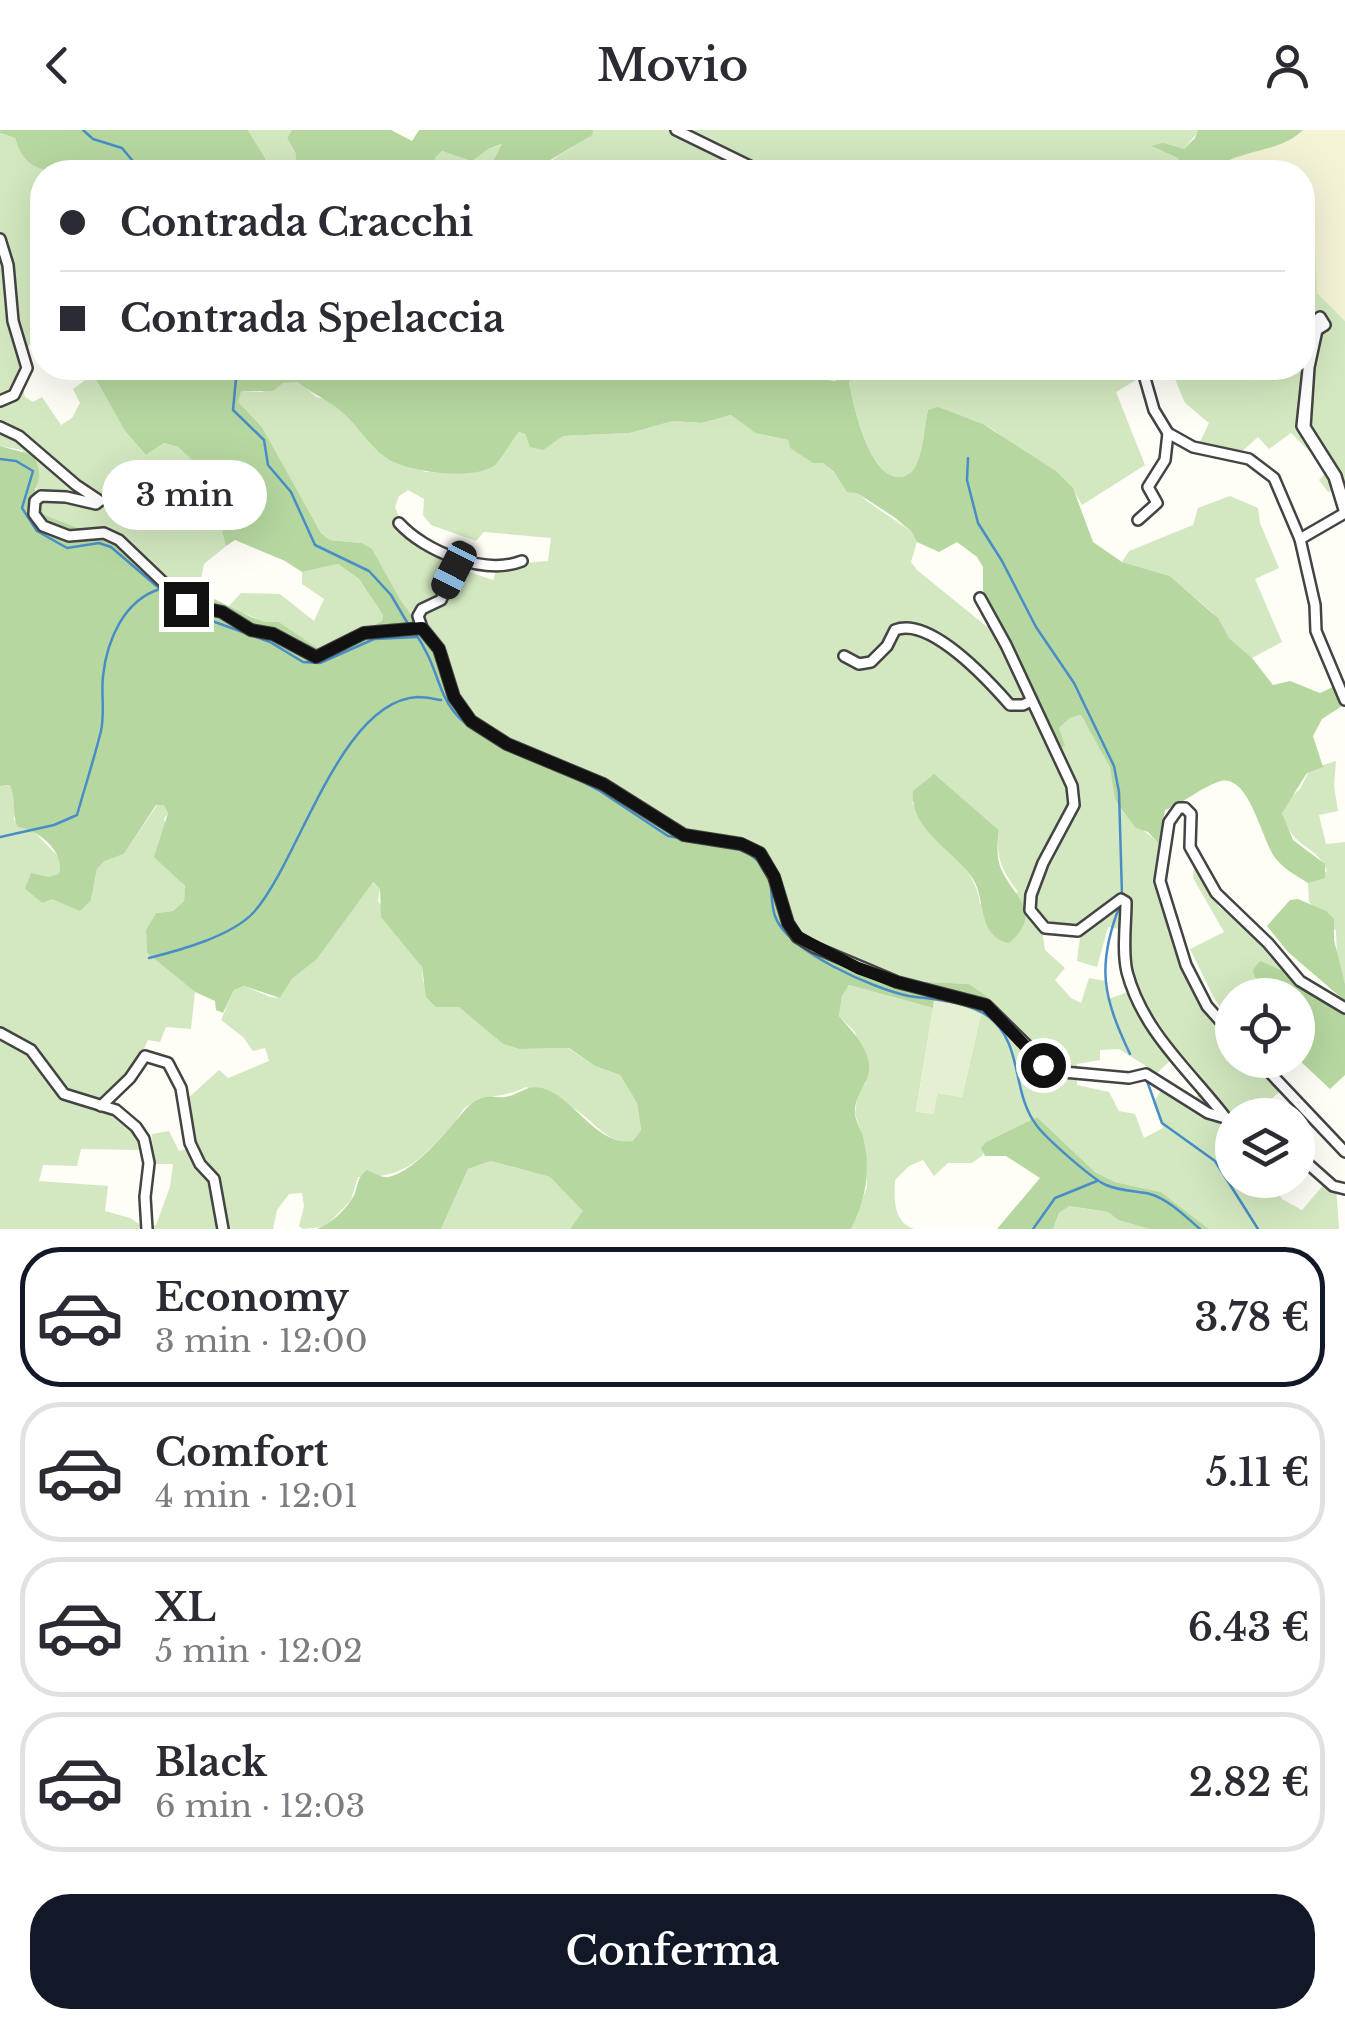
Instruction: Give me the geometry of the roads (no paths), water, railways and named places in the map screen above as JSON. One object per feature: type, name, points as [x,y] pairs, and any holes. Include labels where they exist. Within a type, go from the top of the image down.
[{"type":"street","points":[[676,130],[726,160]]},
{"type":"street","points":[[0,239],[8,265],[13,321],[28,368],[14,396],[0,401]]},
{"type":"street","points":[[1315,321],[1320,317],[1324,324],[1315,339]]},
{"type":"street","points":[[1145,380],[1154,410],[1168,433],[1193,447],[1248,459],[1274,478],[1300,540],[1315,605],[1316,631],[1345,700]]},
{"type":"street","points":[[1307,380],[1302,426],[1334,477],[1345,511]]},
{"type":"street","points":[[1308,380],[1305,426],[1336,476],[1345,511]]},
{"type":"street","points":[[0,427],[19,436],[100,501],[96,504],[41,496],[35,500],[34,514],[43,526],[69,536],[104,533],[119,540],[186,604],[222,612],[251,630],[273,634],[316,657],[364,633],[416,629],[439,649],[454,697],[471,721],[507,744],[603,784],[684,835],[742,844],[760,853],[774,876],[788,923],[798,937],[814,947],[897,982],[986,1005],[1053,1072],[1129,1078],[1146,1074],[1215,1116]]},
{"type":"street","points":[[1138,520],[1156,503],[1148,487],[1165,460],[1168,433]]},
{"type":"street","points":[[1300,540],[1345,511]]},
{"type":"street","points":[[399,523],[430,550],[486,564],[522,561]]},
{"type":"street","points":[[416,629],[419,612],[440,600],[459,557]]},
{"type":"street","points":[[980,598],[1072,786],[1074,805],[1043,863],[1030,910],[1044,928],[1078,931],[1121,899],[1126,902],[1126,969],[1143,1014],[1169,1053],[1215,1104]]},
{"type":"street","points":[[844,656],[859,664],[871,662],[887,646],[895,630],[902,627],[921,632],[958,653],[1010,705],[1031,701]]},
{"type":"street","points":[[1332,667],[1345,657]]},
{"type":"street","points":[[1215,1015],[1186,965],[1160,881],[1169,822],[1179,808],[1191,814],[1190,848],[1216,893],[1268,942],[1298,978]]},
{"type":"street","points":[[1315,990],[1345,1008]]},
{"type":"street","points":[[0,1033],[31,1050],[64,1094],[126,1116],[144,1138],[149,1163],[145,1197],[148,1229]]},
{"type":"street","points":[[100,1106],[130,1078],[146,1056],[168,1063],[180,1088],[190,1143],[200,1164],[214,1179],[223,1229]]},
{"type":"street","points":[[1275,1078],[1345,1152]]},
{"type":"street","points":[[1315,1170],[1333,1186],[1345,1189]]},
{"type":"waterway","points":[[83,130],[93,139],[122,148],[132,160]]},
{"type":"waterway","points":[[236,380],[233,410],[264,440],[268,465],[291,492],[315,545],[369,571],[391,595],[408,624]]},
{"type":"waterway","points":[[968,458],[967,480],[978,523],[1036,627],[1074,683],[1114,766],[1119,792],[1122,895]]},
{"type":"waterway","points":[[0,459],[16,461],[33,471],[22,508],[37,531],[67,548],[99,543],[111,547],[179,609],[270,642],[303,662],[320,663],[374,639],[417,637]]},
{"type":"waterway","points":[[0,837],[54,825],[77,815],[101,731],[103,676],[113,636],[136,602],[160,589]]},
{"type":"waterway","points":[[413,630],[449,706],[473,729],[493,740]]},
{"type":"waterway","points":[[149,958],[205,941],[244,921],[271,889],[324,787],[366,725],[390,705],[418,697],[441,700]]},
{"type":"waterway","points":[[568,774],[668,836],[744,850],[761,863]]},
{"type":"waterway","points":[[770,879],[775,916],[796,942],[833,966],[875,985],[909,996],[961,1004],[989,1017],[1008,1041],[1029,1113],[1050,1140],[1099,1181],[1117,1189],[1157,1196],[1200,1229]]},
{"type":"waterway","points":[[1120,905],[1108,946],[1106,981],[1114,1015],[1130,1054]]},
{"type":"waterway","points":[[1146,1078],[1162,1123],[1215,1161],[1258,1229]]},
{"type":"waterway","points":[[1033,1229],[1055,1198],[1097,1181]]}]
